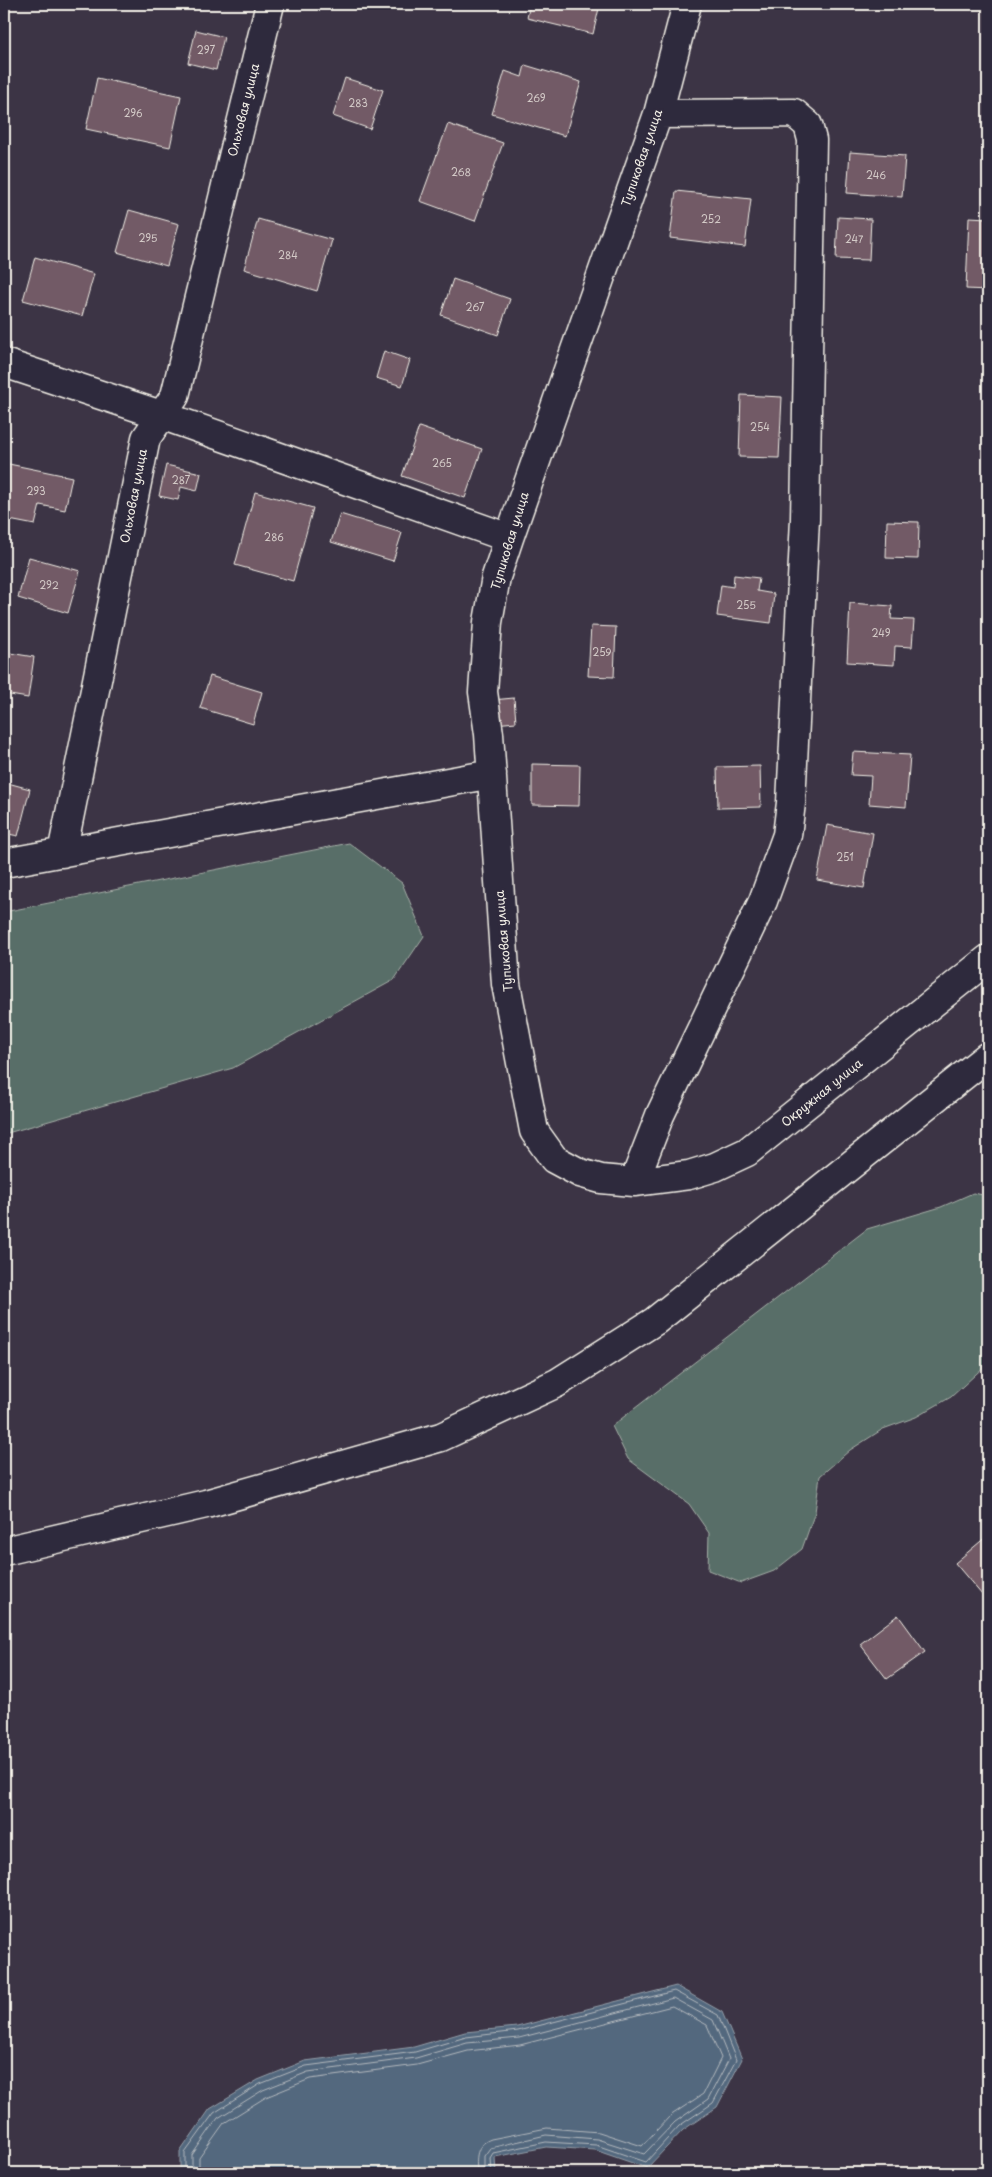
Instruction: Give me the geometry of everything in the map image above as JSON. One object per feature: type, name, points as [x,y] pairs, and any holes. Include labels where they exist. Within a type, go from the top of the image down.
[{"type":"street","name":"Ольховая улица","points":[[62,853],[146,438],[175,396],[270,4]]},
{"type":"street","name":"Тупиковая улица","points":[[634,1182],[601,1179],[580,1172],[554,1158],[534,1131],[506,984],[492,774],[484,692],[484,663],[488,622],[496,577],[658,114],[687,4]]},
{"type":"street","points":[[634,1182],[660,1115],[763,901],[787,836],[791,803],[805,519],[812,140],[808,125],[794,113],[658,114]]},
{"type":"street","points":[[4,363],[161,415],[509,538]]},
{"type":"street","points":[[4,863],[492,774]]},
{"type":"street","name":"Окружная улица","points":[[634,1182],[689,1175],[716,1167],[747,1152],[988,959]]},
{"type":"street","points":[[4,1551],[206,1504],[441,1437],[557,1383],[655,1321],[988,1056]]},
{"type":"green space","points":[[349,843],[402,883],[424,936],[394,980],[233,1068],[4,1134],[4,912]]},
{"type":"green space","points":[[973,1193],[988,1196],[988,1363],[951,1397],[916,1417],[883,1429],[850,1450],[820,1476],[815,1512],[802,1549],[774,1571],[741,1583],[708,1570],[709,1533],[689,1504],[628,1459],[612,1426],[867,1229],[941,1207]]},
{"type":"water","points":[[676,1986],[722,2012],[742,2059],[717,2107],[683,2130],[647,2168],[595,2150],[546,2147],[495,2157],[496,2173],[180,2173],[180,2152],[210,2109],[258,2080],[305,2061],[414,2047],[465,2032],[517,2027]]},
{"type":"building","points":[[530,4],[600,4],[593,34],[527,18]]},
{"type":"building","points":[[196,30],[224,37],[216,70],[188,63]]},
{"type":"building","points":[[525,65],[581,82],[565,136],[492,114],[505,71],[522,77]]},
{"type":"building","points":[[97,78],[181,96],[170,147],[86,129]]},
{"type":"building","points":[[345,78],[383,90],[370,129],[333,116]]},
{"type":"building","points":[[448,124],[503,143],[475,221],[420,201]]},
{"type":"building","points":[[850,152],[905,156],[902,197],[847,193]]},
{"type":"building","points":[[676,191],[751,199],[745,247],[670,238]]},
{"type":"building","points":[[129,210],[179,224],[167,266],[117,252]]},
{"type":"building","points":[[838,217],[871,219],[869,260],[836,259]]},
{"type":"building","points":[[969,217],[988,218],[988,290],[966,289]]},
{"type":"building","points":[[258,219],[332,240],[317,291],[244,269]]},
{"type":"building","points":[[35,257],[94,274],[82,316],[23,300]]},
{"type":"building","points":[[453,279],[510,299],[498,335],[441,315]]},
{"type":"building","points":[[384,351],[410,360],[402,386],[376,378]]},
{"type":"building","points":[[741,395],[782,397],[779,458],[739,457]]},
{"type":"building","points":[[419,427],[482,449],[465,498],[402,476]]},
{"type":"building","points":[[4,463],[72,477],[65,510],[40,505],[35,525],[4,519]]},
{"type":"building","points":[[166,465],[201,473],[197,491],[181,487],[178,500],[159,496]]},
{"type":"building","points":[[255,492],[313,508],[293,581],[235,565]]},
{"type":"building","points":[[340,514],[402,533],[393,561],[331,542]]},
{"type":"building","points":[[887,521],[919,522],[918,559],[886,558]]},
{"type":"building","points":[[29,557],[80,571],[68,613],[18,598]]},
{"type":"building","points":[[734,575],[759,578],[757,591],[774,594],[771,623],[717,616],[721,585],[733,587]]},
{"type":"building","points":[[850,603],[892,606],[891,619],[914,620],[912,647],[895,646],[894,665],[847,662]]},
{"type":"building","points":[[591,626],[616,627],[614,677],[588,676]]},
{"type":"building","points":[[4,652],[34,657],[28,698],[4,694]]},
{"type":"building","points":[[210,676],[262,692],[253,724],[200,708]]},
{"type":"building","points":[[514,698],[516,722],[494,724],[492,700]]},
{"type":"building","points":[[853,752],[910,755],[906,807],[869,804],[871,776],[851,775]]},
{"type":"building","points":[[532,764],[580,765],[579,806],[532,805]]},
{"type":"building","points":[[760,766],[761,807],[718,808],[717,767]]},
{"type":"building","points":[[4,782],[30,789],[18,836],[4,833]]},
{"type":"building","points":[[827,825],[873,833],[864,888],[817,880]]},
{"type":"building","points":[[987,1536],[988,1538],[988,1602],[955,1563]]},
{"type":"building","points":[[898,1615],[925,1652],[887,1679],[860,1644]]}]
